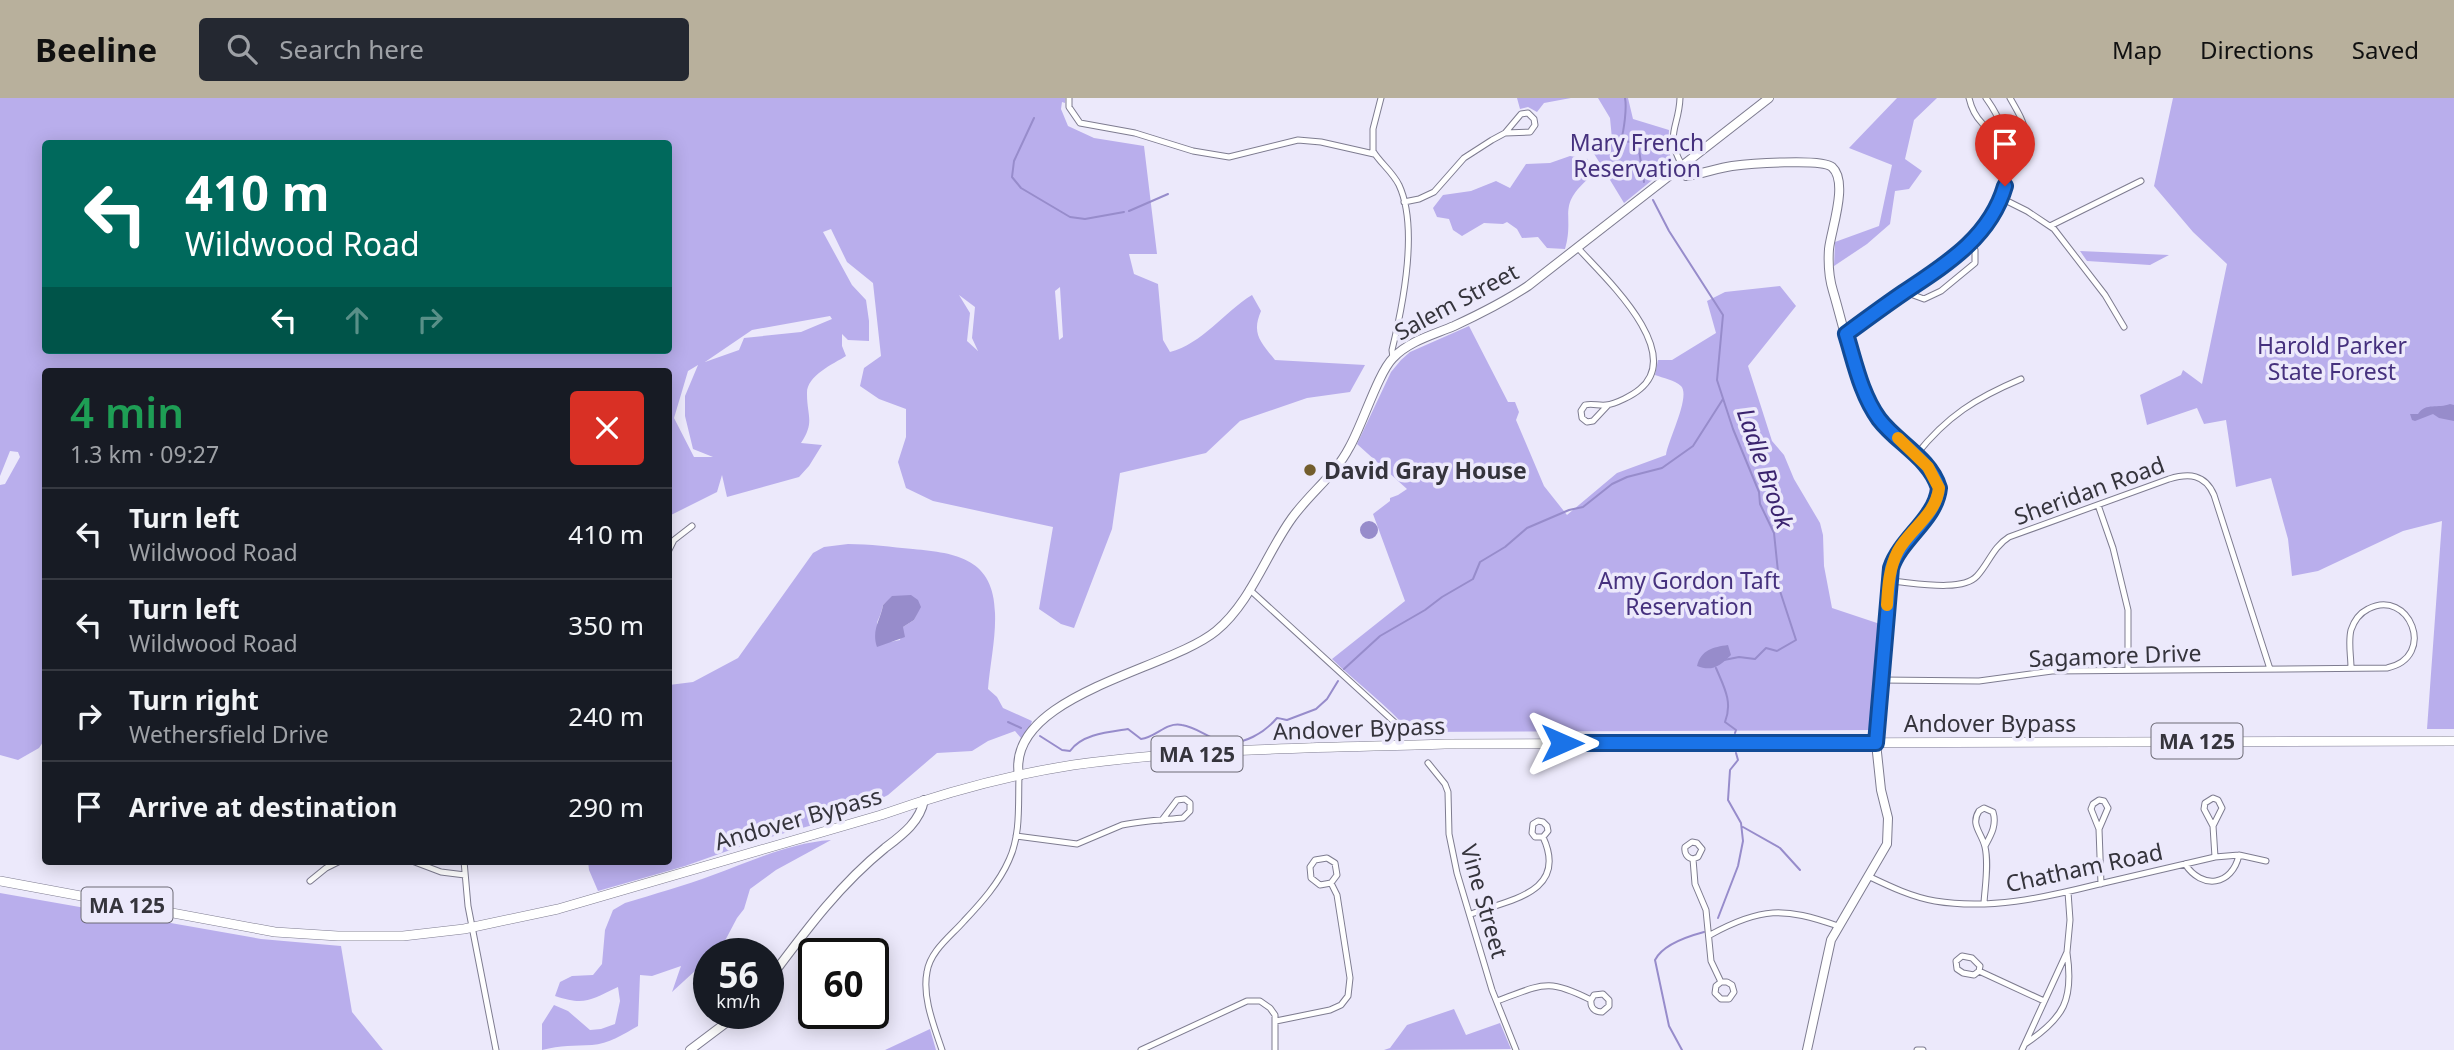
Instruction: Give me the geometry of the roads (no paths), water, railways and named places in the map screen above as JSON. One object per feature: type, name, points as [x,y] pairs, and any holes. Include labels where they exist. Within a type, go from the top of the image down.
[{"type":"main road","name":"Andover Bypass","points":[[0,881],[275,932],[403,936],[472,928],[558,909],[924,800],[1019,776],[1100,762],[1285,749],[1446,744],[2454,741]]},
{"type":"street","points":[[1069,98],[1071,112],[1080,123],[1135,133],[1218,156],[1236,156],[1298,140],[1321,142],[1374,154],[1397,182],[1404,202],[1407,280],[1392,350],[1393,358]]},
{"type":"street","points":[[1374,154],[1371,139],[1381,98]]},
{"type":"street","points":[[1680,98],[1672,138],[1680,167],[1686,176],[1732,166],[1758,164],[1811,162],[1832,167],[1837,175],[1839,188],[1830,242],[1829,268],[1860,382],[1871,407],[1936,478],[1939,488],[1937,499],[1898,552],[1889,581],[1876,743],[1889,831],[1887,845],[1838,926],[1829,948],[1807,1050]]},
{"type":"street","name":"Salem Street","points":[[1019,776],[1022,745],[1044,719],[1083,693],[1197,645],[1222,626],[1249,589],[1293,517],[1348,450],[1393,358],[1417,341],[1504,302],[1769,98]]},
{"type":"street","points":[[1969,98],[1971,108],[1981,122],[1989,130],[2006,139]]},
{"type":"street","points":[[1846,334],[1948,263],[1972,243],[1990,221],[2001,198],[2008,161],[2006,139],[1999,119],[1986,98]]},
{"type":"street","points":[[2008,161],[2022,146],[2025,136],[2022,122],[2010,98]]},
{"type":"street","points":[[1404,202],[1434,192],[1464,158],[1505,133],[1519,115],[1528,113],[1533,117],[1535,125],[1530,132],[1505,133]]},
{"type":"street","points":[[2050,226],[2141,181]]},
{"type":"street","points":[[2001,198],[2050,226],[2089,273],[2124,327]]},
{"type":"street","points":[[1905,292],[1924,299],[1941,291],[1973,266],[1976,255],[1972,243]]},
{"type":"street","points":[[1577,247],[1637,316],[1653,352],[1653,368],[1645,384],[1632,394],[1608,405],[1593,421],[1587,422],[1581,418],[1585,405],[1608,405]]},
{"type":"street","points":[[1916,455],[1955,414],[1985,395],[2021,379]]},
{"type":"street","name":"Sheridan Road","points":[[1889,581],[1965,584],[1977,576],[1993,552],[2009,537],[2186,475],[2198,477],[2208,483],[2214,495],[2270,669]]},
{"type":"street","points":[[2098,505],[2113,548],[2128,610],[2128,669]]},
{"type":"street","points":[[672,544],[692,526]]},
{"type":"street","points":[[1249,589],[1402,729]]},
{"type":"street","name":"Sagamore Drive","points":[[1881,680],[1979,681],[2039,671],[2387,668],[2404,661],[2411,651],[2415,639],[2407,616],[2397,608],[2385,605],[2373,606],[2362,612],[2351,633],[2351,668]]},
{"type":"street","name":"Vine Street","points":[[1428,762],[1448,792],[1450,844],[1457,873],[1497,1001],[1516,1050]]},
{"type":"street","points":[[942,1050],[928,1002],[928,965],[987,895],[1008,863],[1016,836],[1019,776]]},
{"type":"street","points":[[1016,836],[1077,844],[1122,825],[1162,820],[1186,816],[1191,809],[1190,803],[1183,799],[1175,801],[1162,820]]},
{"type":"street","points":[[2213,826],[2222,805],[2213,799],[2205,803],[2204,809],[2213,826],[2215,857]]},
{"type":"street","points":[[784,960],[822,910],[870,860],[922,813],[924,800]]},
{"type":"street","points":[[2099,830],[2108,808],[2104,801],[2099,800],[2094,802],[2091,809],[2099,830],[2101,884]]},
{"type":"street","points":[[1983,903],[1985,846],[1993,830],[1994,817],[1993,812],[1984,808],[1975,819],[1977,831],[1985,846]]},
{"type":"street","points":[[1471,914],[1528,894],[1542,884],[1549,864],[1543,838]]},
{"type":"street","points":[[2185,864],[2189,871],[2201,879],[2219,880],[2232,873],[2239,855]]},
{"type":"street","name":"Chatham Road","points":[[1870,877],[1906,893],[1934,901],[1983,903],[2024,901],[2215,857],[2239,855],[2266,860]]},
{"type":"street","points":[[1327,858],[1335,863],[1337,875],[1331,883],[1320,885],[1311,878],[1310,867],[1315,860],[1327,858]]},
{"type":"street","points":[[1693,859],[1695,884],[1706,910],[1711,961],[1721,982]]},
{"type":"street","points":[[310,881],[332,865]]},
{"type":"street","points":[[423,865],[441,872],[465,876]]},
{"type":"street","points":[[464,865],[472,928],[496,1050]]},
{"type":"street","points":[[1276,1021],[1335,1008],[1348,996],[1351,984],[1337,895],[1331,883]]},
{"type":"street","points":[[2024,1047],[2054,1022],[2065,1005],[2070,983],[2067,952],[2070,910],[2068,892]]},
{"type":"street","points":[[1710,935],[1751,916],[1774,912],[1807,916],[1838,926]]},
{"type":"street","points":[[2024,1047],[2067,952]]},
{"type":"street","points":[[1962,956],[1972,958],[1980,966],[1979,971],[1974,975],[1963,973],[1957,969],[1956,961],[1962,956]]},
{"type":"street","points":[[1979,971],[2044,1001]]},
{"type":"street","points":[[1497,1001],[1549,985],[1565,987],[1591,1000]]},
{"type":"street","points":[[1141,1050],[1247,1001],[1260,1001],[1273,1011],[1276,1021],[1275,1050]]},
{"type":"street","points":[[690,1050],[718,1029]]},
{"type":"street","points":[[1917,1050],[1923,1050]]},
{"type":"waterway","name":"Ladle Brook","points":[[1625,98],[1621,140],[1635,143],[1639,150],[1644,182]]},
{"type":"waterway","points":[[1034,118],[1014,161],[1012,177],[1021,188],[1070,217],[1085,219],[1124,212]]},
{"type":"waterway","points":[[1129,211],[1168,194]]},
{"type":"waterway","name":"Ladle Brook","points":[[1653,200],[1669,231],[1723,315],[1717,380],[1733,429],[1759,492],[1760,504],[1774,533],[1780,591],[1796,640],[1777,651],[1766,648],[1755,659],[1739,657],[1724,660]]},
{"type":"waterway","points":[[1344,669],[1380,636],[1473,579],[1480,562],[1505,547],[1527,528],[1569,510],[1583,507],[1612,484],[1627,477],[1662,468],[1693,446],[1723,399]]},
{"type":"waterway","name":"Ladle Brook","points":[[1716,668],[1728,701],[1725,722],[1736,730],[1735,733]]},
{"type":"waterway","points":[[1040,736],[1062,750],[1070,751],[1081,741],[1096,735],[1128,729],[1141,739],[1166,728],[1182,725],[1224,742],[1239,742],[1260,733],[1277,718],[1287,720],[1316,709],[1327,699],[1338,681]]},
{"type":"waterway","points":[[1008,722],[1021,728]]},
{"type":"waterway","name":"Ladle Brook","points":[[1718,918],[1738,866],[1743,841],[1741,823],[1728,800],[1730,770],[1738,760],[1736,753]]},
{"type":"waterway","points":[[1743,827],[1780,848],[1800,870]]},
{"type":"waterway","name":"Ladle Brook","points":[[1682,1050],[1669,1026],[1655,960],[1670,945],[1704,932]]},
{"type":"place","name":"David Gray House","points":[[1310,470]]},
{"type":"park label","name":"Mary French Reservation","points":[[1637,155]]},
{"type":"park label","name":"Harold Parker State Forest","points":[[2332,358]]},
{"type":"park label","name":"Amy Gordon Taft Reservation","points":[[1689,593]]}]
